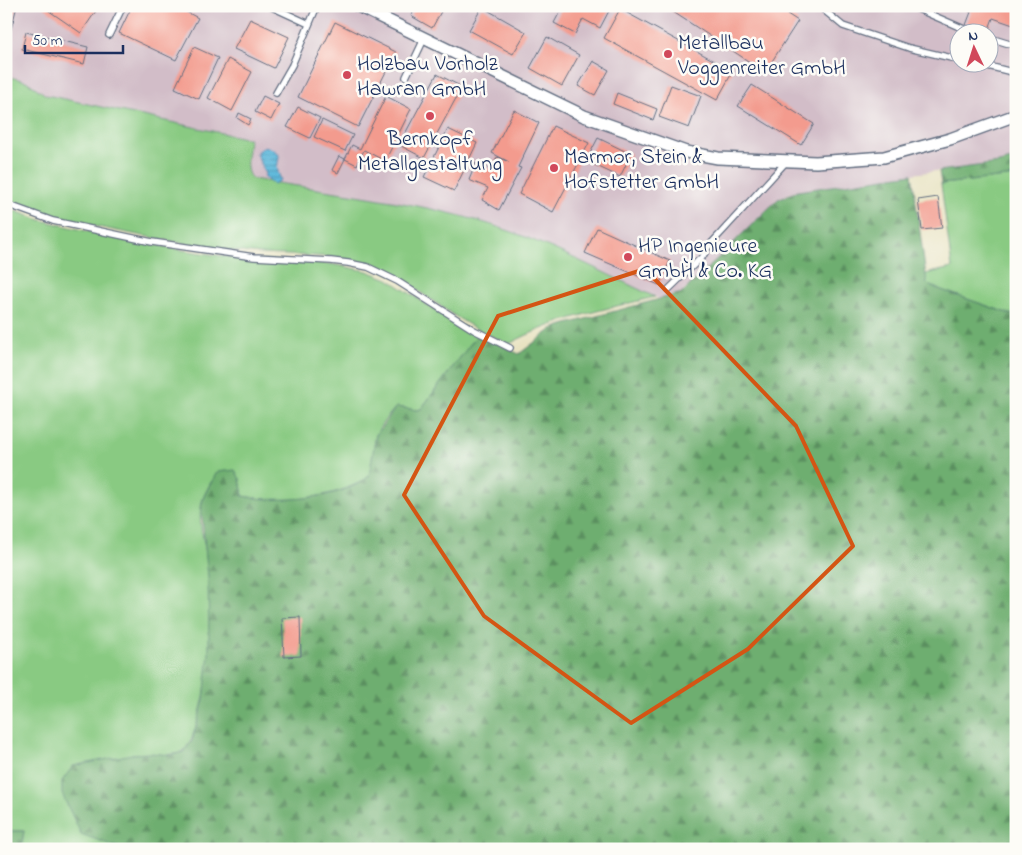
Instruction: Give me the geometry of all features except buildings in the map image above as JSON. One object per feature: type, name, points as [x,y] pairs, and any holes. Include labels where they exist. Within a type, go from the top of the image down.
[{"type":"street","points":[[358,6],[584,116],[686,152],[718,158],[816,162],[884,157],[950,139],[1016,115]]},
{"type":"lane","points":[[109,35],[123,6]]},
{"type":"lane","points":[[270,6],[309,24]]},
{"type":"lane","points":[[276,93],[292,65],[317,6]]},
{"type":"lane","points":[[819,6],[843,26],[909,48],[950,58]]},
{"type":"lane","points":[[910,6],[950,23]]},
{"type":"lane","points":[[406,77],[424,38]]},
{"type":"lane","points":[[1000,41],[1016,46]]},
{"type":"lane","points":[[1000,68],[1016,72]]},
{"type":"lane","points":[[669,289],[703,256],[708,247],[786,162]]},
{"type":"lane","points":[[6,204],[53,221],[152,242],[254,256],[348,262],[368,267],[397,281],[474,330],[510,348]]},
{"type":"highlighted area","points":[[645,269],[796,426],[853,546],[748,649],[631,723],[484,616],[404,495],[498,316]]},
{"type":"shaded area","points":[[6,6],[1016,6],[1016,159],[788,194],[774,203],[682,293],[661,300],[538,243],[492,225],[446,213],[372,198],[253,179],[249,177],[247,172],[249,139],[46,95],[32,85],[14,77],[6,76]]},
{"type":"green space","points":[[6,76],[26,81],[46,95],[249,139],[247,166],[253,179],[404,203],[492,225],[554,249],[655,297],[562,321],[509,344],[466,323],[395,276],[356,261],[333,257],[262,254],[209,248],[93,226],[34,211],[6,200]]},
{"type":"green space","points":[[1016,159],[1016,176],[941,184],[939,171]]},
{"type":"green space","points":[[912,174],[927,283],[930,286],[1016,316],[1016,849],[122,849],[81,834],[62,794],[62,781],[73,766],[132,754],[172,755],[183,752],[192,741],[204,699],[209,653],[208,577],[201,507],[204,496],[217,472],[235,470],[240,479],[243,496],[257,498],[308,498],[326,495],[357,484],[369,476],[376,435],[396,407],[421,409],[478,334],[519,354],[552,329],[682,293],[778,199],[798,191]]},
{"type":"green space","points":[[1016,176],[1016,316],[930,286],[927,283],[925,274],[952,268],[941,184]]},
{"type":"green space","points":[[6,208],[41,220],[103,235],[182,250],[237,258],[331,264],[367,271],[388,279],[449,319],[478,334],[421,409],[396,407],[385,420],[376,435],[371,473],[363,481],[339,491],[312,497],[284,500],[243,496],[240,479],[211,482],[202,500],[200,513],[207,560],[210,601],[209,665],[202,706],[191,741],[181,752],[165,755],[132,754],[120,847],[122,849],[21,849],[24,831],[6,831]]},
{"type":"green space","points":[[6,831],[24,831],[21,849],[6,849]]},
{"type":"water","points":[[265,146],[276,151],[279,157],[278,172],[281,180],[274,184],[265,177],[257,155],[257,152]]},
{"type":"place","name":"Metallbau Voggenreiter GmbH","points":[[668,54]]},
{"type":"place","name":"Holzbau Vorholz Hawran GmbH","points":[[347,75]]},
{"type":"place","name":"Bernkopf Metallgestaltung","points":[[430,116]]},
{"type":"place","name":"Marmor, Stein & Hofstetter GmbH","points":[[554,168]]},
{"type":"place","name":"HP Ingenieure GmbH & Co. KG","points":[[628,257]]}]
